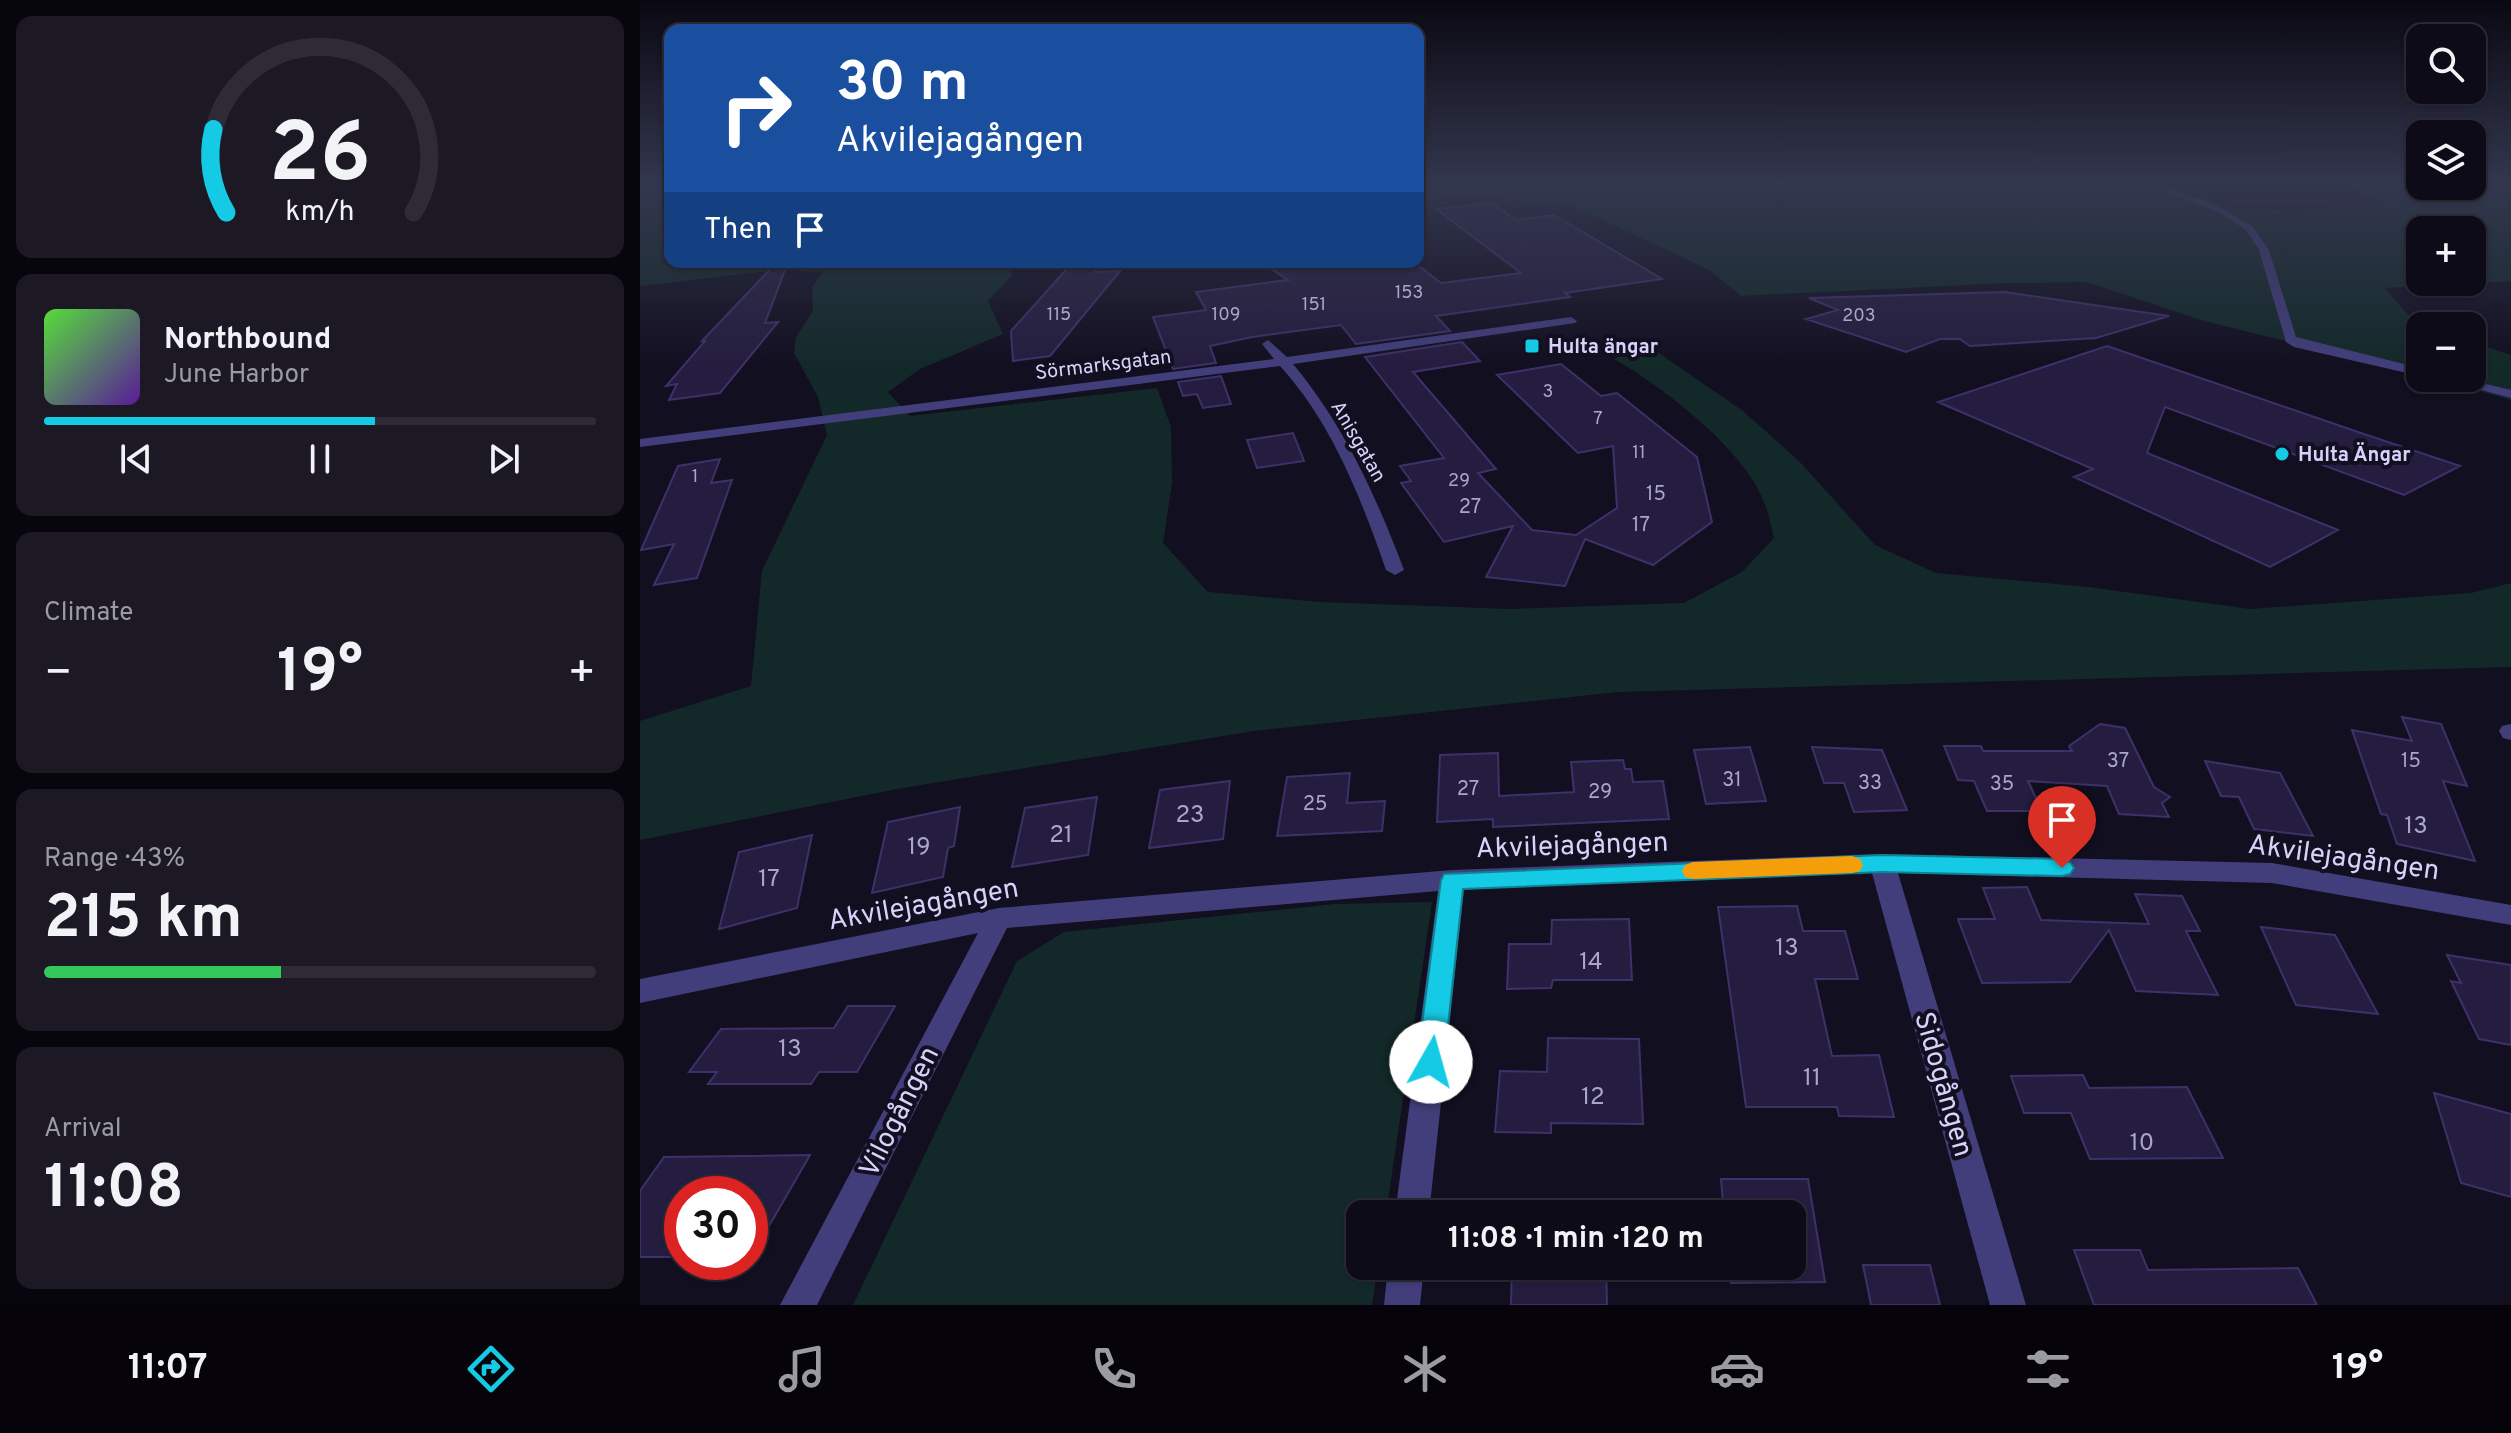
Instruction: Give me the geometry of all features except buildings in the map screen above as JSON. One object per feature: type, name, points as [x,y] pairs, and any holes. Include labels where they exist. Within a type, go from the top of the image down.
[{"type":"street","points":[[2261,244],[2271,283],[2291,330],[2290,339],[2298,344],[2406,369]]},
{"type":"street","name":"Sörmarksgatan","points":[[642,447],[1571,321]]},
{"type":"street","name":"Anisgatan","points":[[1268,344],[1286,361],[1344,448],[1374,508],[1395,570]]},
{"type":"street","points":[[2486,388],[2511,394]]},
{"type":"street","name":"Akvilejagången","points":[[640,991],[999,918],[1452,880],[1882,863],[2272,873],[2511,915]]},
{"type":"street","name":"Sidogången","points":[[1882,863],[2008,1305]]},
{"type":"street","points":[[1414,1200],[1452,880]]},
{"type":"street","name":"Vilogången","points":[[798,1305],[999,918]]},
{"type":"street","points":[[1402,1305],[1405,1280]]},
{"type":"green space","points":[[640,244],[664,244],[664,268],[1008,268],[1012,275],[988,301],[1003,334],[920,369],[888,392],[910,416],[1157,388],[1171,427],[1172,483],[1163,543],[1208,592],[1320,602],[1509,609],[1684,603],[1742,572],[1774,538],[1766,506],[1739,461],[1700,421],[1655,385],[1614,359],[1628,350],[1650,347],[1743,411],[1798,460],[1875,545],[1936,573],[2088,587],[2250,609],[2471,593],[2511,583],[2511,667],[1618,692],[1254,731],[902,788],[640,840],[640,721],[751,686],[762,571],[827,435],[818,397],[794,353],[796,337],[813,311],[812,287],[823,272],[776,270],[640,286]]},
{"type":"green space","points":[[1654,244],[2406,244],[2406,287],[2385,288],[2406,312],[2406,371],[2204,321],[2087,282],[1741,296],[1708,269]]},
{"type":"green space","points":[[2486,244],[2511,244],[2511,281],[2486,282]]},
{"type":"green space","points":[[2486,347],[2511,355],[2511,400],[2483,392],[2486,392]]},
{"type":"green space","points":[[1432,902],[1388,1200],[1346,1200],[1346,1280],[1376,1280],[1372,1305],[853,1305],[1017,961],[1064,932],[1335,904]]},
{"type":"slow traffic","points":[[1693,871],[1852,865]]},
{"type":"place","name":"Hulta ängar","points":[[1532,346]]},
{"type":"place","name":"Hulta Ängar","points":[[2282,454]]},
{"type":"route","points":[[1431,1062],[1452,880],[1882,863],[2062,868]]}]
